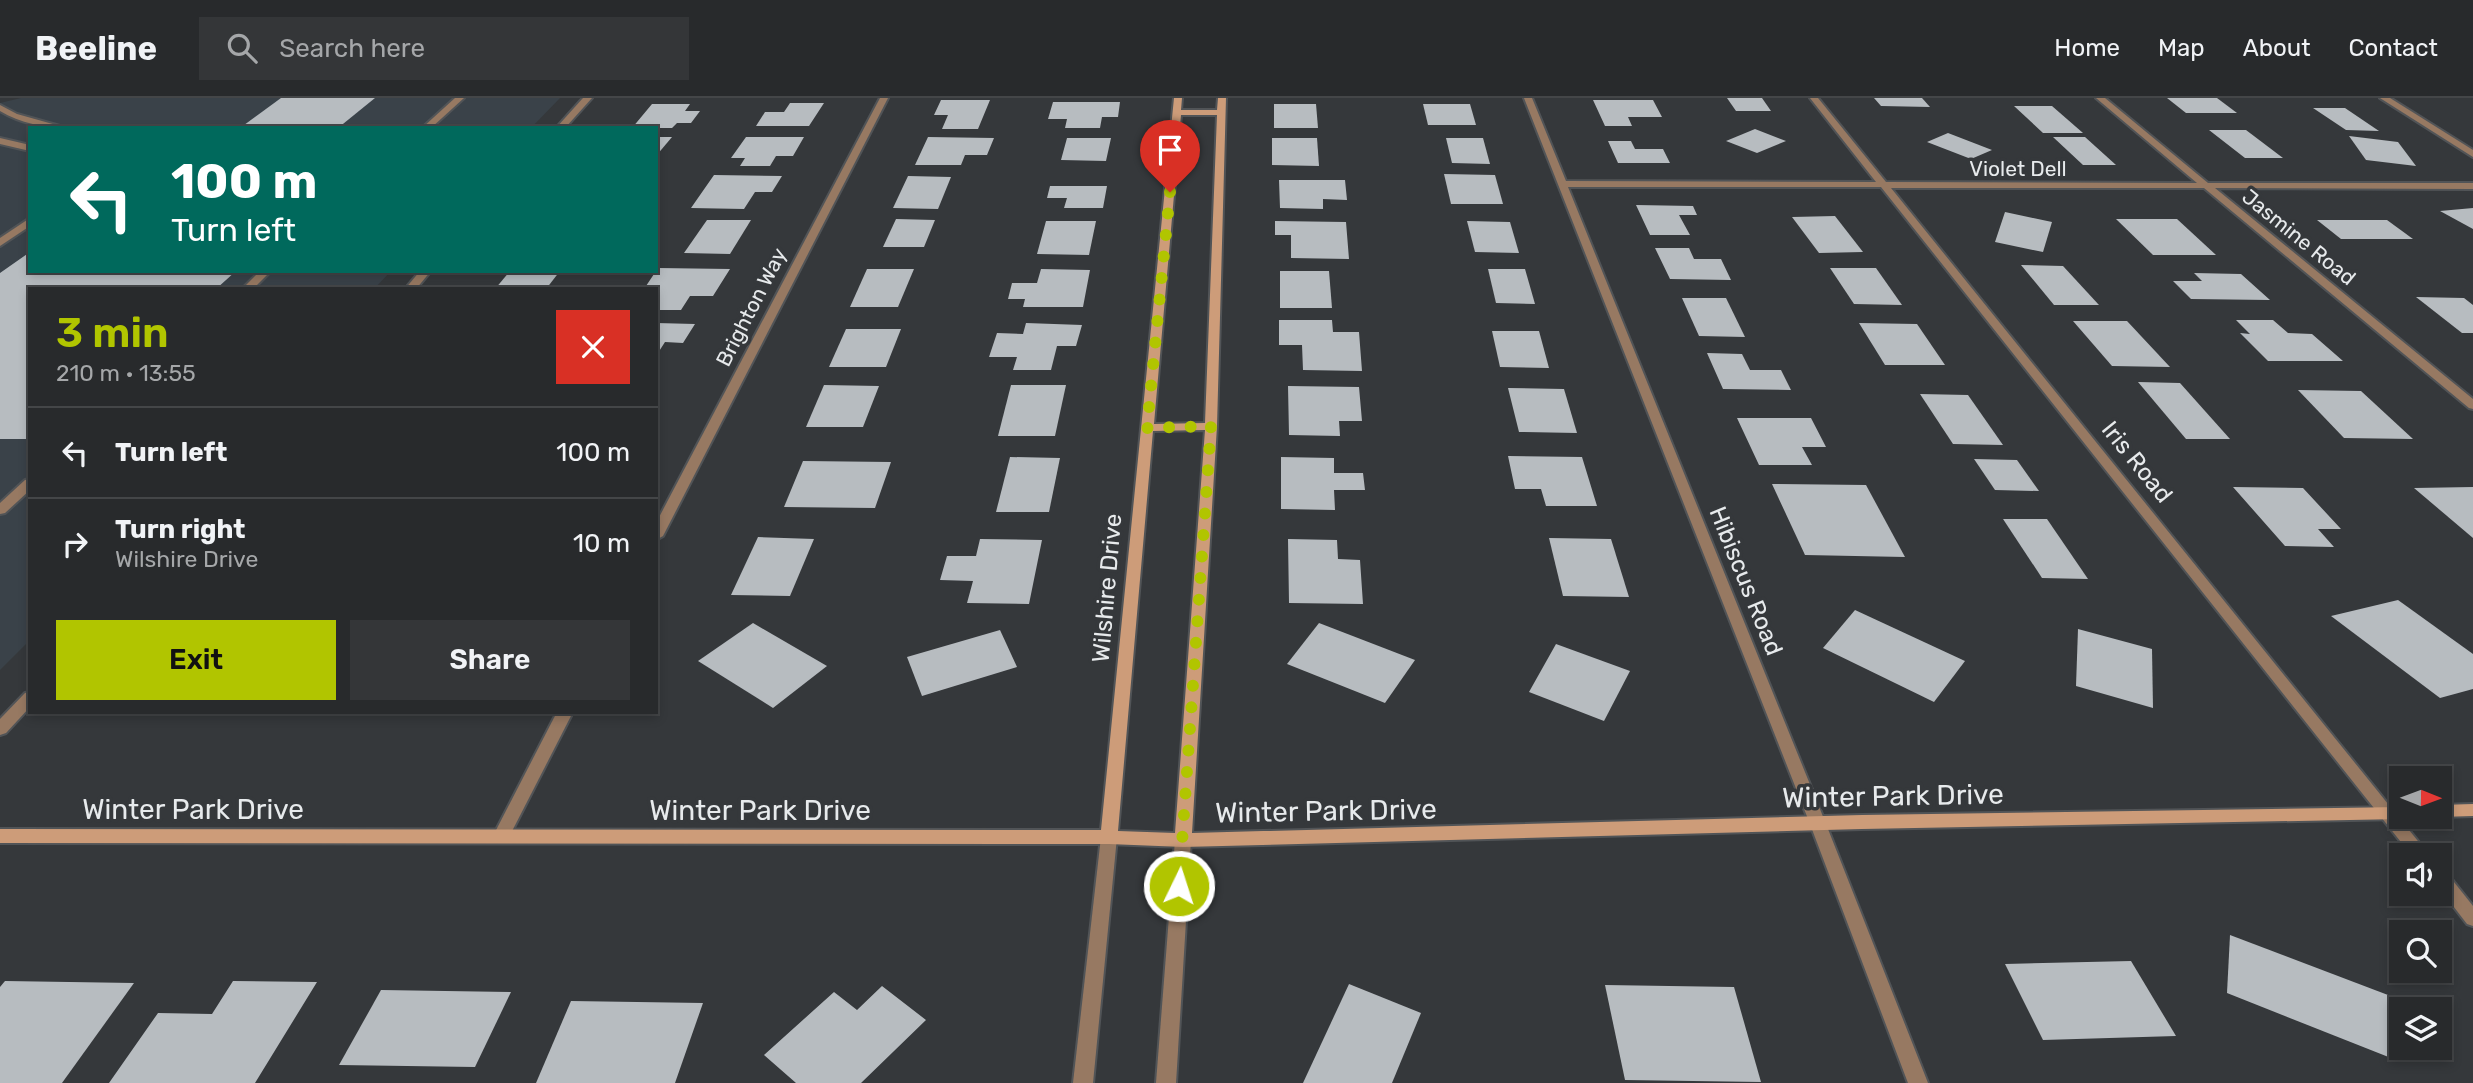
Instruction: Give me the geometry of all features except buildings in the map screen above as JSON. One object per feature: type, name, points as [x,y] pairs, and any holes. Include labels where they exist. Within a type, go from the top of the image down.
[{"type":"street","points":[[428,126],[460,98]]},
{"type":"street","points":[[562,126],[588,98]]},
{"type":"street","name":"Brighton Way","points":[[658,532],[884,98]]},
{"type":"street","name":"Wilshire Drive","points":[[1083,1083],[1178,98]]},
{"type":"street","points":[[1166,1083],[1211,426],[1222,98]]},
{"type":"street","name":"Hibiscus Road","points":[[1528,98],[1818,824],[1918,1083]]},
{"type":"street","name":"Iris Road","points":[[1814,98],[2389,806]]},
{"type":"street","name":"Jasmine Road","points":[[2100,98],[2473,405]]},
{"type":"street","points":[[2384,98],[2473,154]]},
{"type":"street","points":[[0,108],[14,116],[55,126]]},
{"type":"street","points":[[1177,113],[1221,112]]},
{"type":"street","points":[[0,141],[28,148]]},
{"type":"street","name":"Violet Dell","points":[[1563,184],[2473,186]]},
{"type":"street","points":[[0,243],[28,222]]},
{"type":"street","points":[[249,287],[264,273]]},
{"type":"street","points":[[412,287],[424,273]]},
{"type":"street","points":[[1147,428],[1211,426]]},
{"type":"street","points":[[0,510],[28,485]]},
{"type":"street","points":[[0,729],[28,699]]},
{"type":"street","points":[[501,836],[564,714]]},
{"type":"street","points":[[2452,811],[2473,810]]},
{"type":"street","name":"Winter Park Drive","points":[[0,836],[1108,837],[1182,840],[2389,813]]},
{"type":"street","points":[[2452,892],[2473,919]]},
{"type":"shaded area","points":[[21,98],[560,98],[533,126],[28,126],[28,273],[389,273],[376,287],[28,287],[28,642],[0,670],[0,103]]},
{"type":"route","points":[[1170,192],[1147,428],[1211,426],[1179,886]]}]
